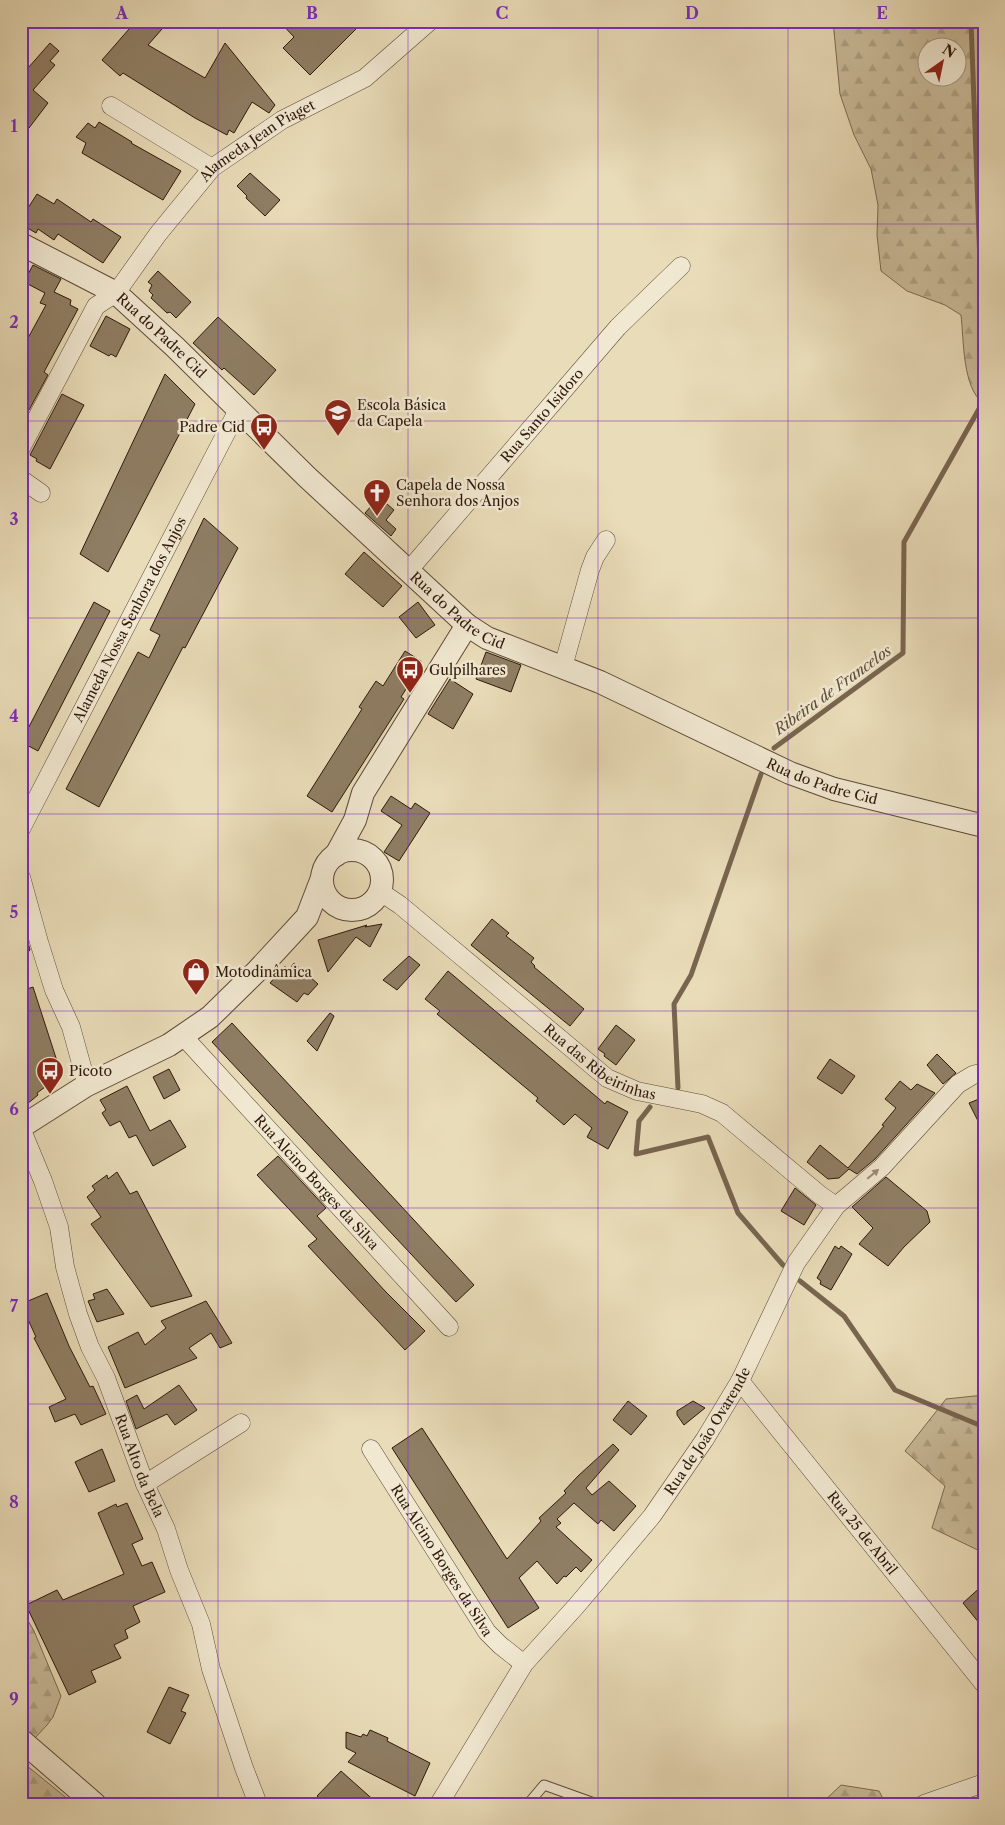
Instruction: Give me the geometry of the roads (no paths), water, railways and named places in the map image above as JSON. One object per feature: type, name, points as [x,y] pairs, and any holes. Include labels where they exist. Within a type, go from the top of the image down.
[{"type":"street","name":"Alameda Jean Piaget","points":[[116,293],[158,234],[212,168],[282,120],[365,78],[430,21]]},
{"type":"street","points":[[111,106],[212,168]]},
{"type":"street","name":"Rua do Padre Cid","points":[[21,244],[116,293],[176,347],[307,476],[467,625],[487,638],[600,682],[790,773],[834,789],[984,826]]},
{"type":"street","name":"Rua Santo Isidoro","points":[[409,570],[618,328],[681,266]]},
{"type":"street","points":[[21,448],[96,306],[116,293]]},
{"type":"street","name":"Alameda Nossa Senhora dos Anjos","points":[[21,829],[239,408]]},
{"type":"street","points":[[21,479],[41,493]]},
{"type":"street","points":[[562,667],[590,570],[595,557],[606,540]]},
{"type":"street","points":[[336,855],[355,820],[363,793],[467,625]]},
{"type":"street","points":[[322,878],[322,887],[326,896],[340,908],[349,910],[367,906],[379,891],[381,882],[377,864],[371,857],[355,820]]},
{"type":"street","points":[[21,1128],[87,1085],[169,1045],[210,1017],[258,970],[307,917],[328,861],[344,851],[354,850],[363,852],[371,857]]},
{"type":"street","points":[[21,877],[54,990],[71,1027],[87,1085]]},
{"type":"street","name":"Rua das Ribeirinhas","points":[[379,891],[400,905],[607,1078],[637,1091],[702,1104],[722,1113],[820,1195],[836,1206]]},
{"type":"street","points":[[307,917],[340,908]]},
{"type":"street","name":"Rua Alcino Borges da Silva","points":[[183,1036],[449,1326]]},
{"type":"street","name":"Rua de João Ovarende","points":[[439,1804],[524,1664],[578,1604],[652,1516],[705,1439],[740,1381],[796,1263],[836,1206],[882,1168],[958,1084],[973,1075],[984,1072]]},
{"type":"street","name":"Rua Alto da Bela","points":[[21,1128],[44,1181],[60,1227],[65,1267],[78,1314],[90,1348],[106,1378],[145,1484],[166,1529],[179,1570],[201,1624],[211,1669],[258,1804]]},
{"type":"street","name":"Rua 25 de Abril","points":[[740,1381],[984,1684]]},
{"type":"street","points":[[145,1484],[241,1423]]},
{"type":"street","name":"Rua Alcino Borges da Silva","points":[[371,1449],[487,1632],[524,1664]]},
{"type":"street","points":[[21,1740],[85,1801]]},
{"type":"street","points":[[924,1804],[984,1783]]},
{"type":"lane","points":[[528,1804],[544,1785],[597,1804]]},
{"type":"waterway","name":"Ribeira de Francelos","points":[[971,21],[984,371]]},
{"type":"waterway","name":"Ribeira de Francelos","points":[[774,748],[903,653],[904,542],[984,400]]},
{"type":"waterway","name":"Ribeira de Francelos","points":[[678,1088],[674,1004],[691,975],[761,774]]},
{"type":"waterway","name":"Ribeira de Francelos","points":[[650,1107],[639,1121],[636,1154],[708,1137],[738,1213],[783,1265]]},
{"type":"waterway","name":"Ribeira de Francelos","points":[[800,1281],[844,1316],[895,1390],[984,1427]]},
{"type":"place","name":"Escola Básica da Capela","points":[[338,437]]},
{"type":"place","name":"Padre Cid","points":[[264,451]]},
{"type":"place","name":"Capela de Nossa Senhora dos Anjos","points":[[377,517]]},
{"type":"place","name":"Gulpilhares","points":[[410,694]]},
{"type":"place","name":"Motodinâmica","points":[[196,996]]},
{"type":"place","name":"Picoto","points":[[50,1095]]}]
